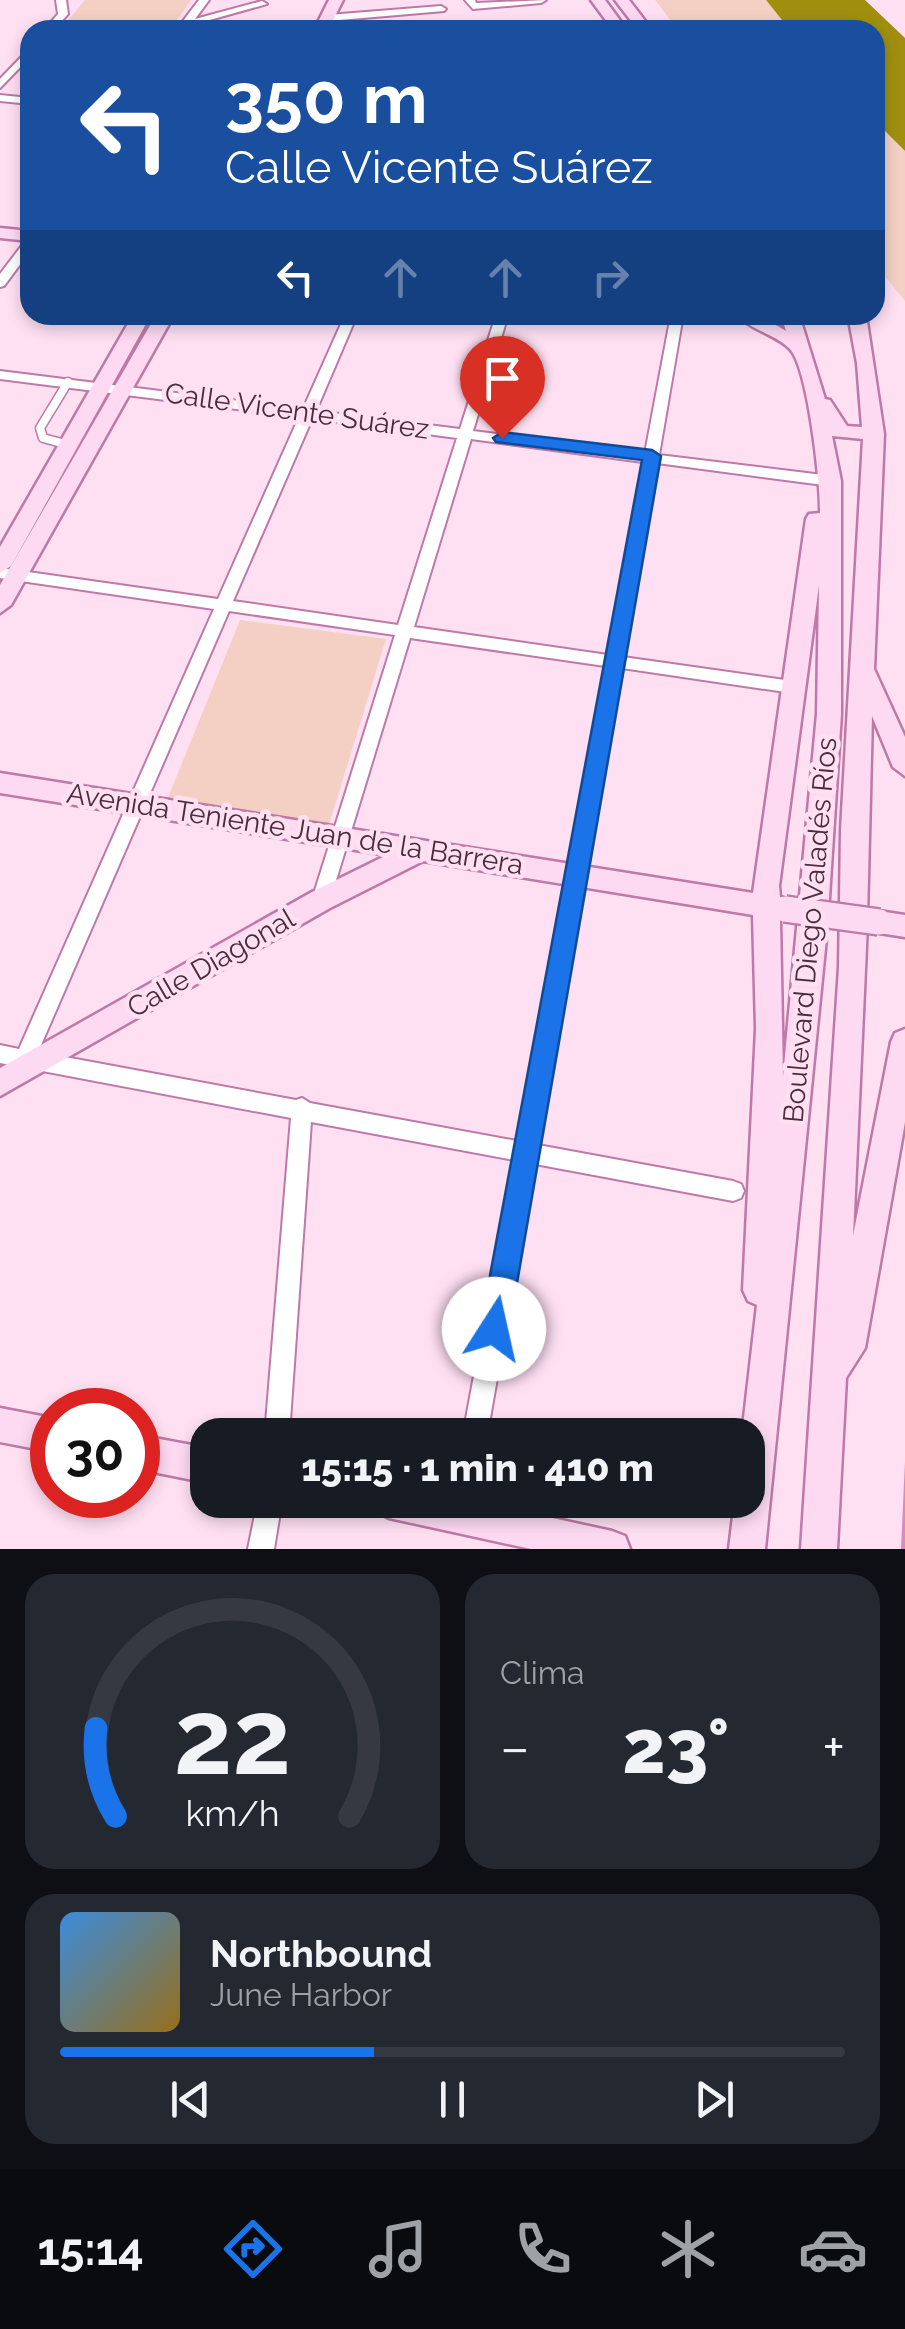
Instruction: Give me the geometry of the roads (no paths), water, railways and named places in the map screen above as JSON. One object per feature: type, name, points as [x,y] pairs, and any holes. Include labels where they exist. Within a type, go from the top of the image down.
[{"type":"main road","points":[[622,0],[637,20]]},
{"type":"main road","points":[[5,572],[112,387],[138,325]]},
{"type":"main road","points":[[0,605],[5,572],[69,445],[158,325]]},
{"type":"main road","points":[[762,325],[800,348]]},
{"type":"main road","name":"Boulevard Diego Valadés Ríos","points":[[746,1549],[823,822],[831,490],[813,387],[793,325]]},
{"type":"main road","name":"Boulevard Diego Valadés Ríos","points":[[820,1549],[874,434],[858,325]]},
{"type":"main road","points":[[813,387],[838,430],[874,434]]},
{"type":"main road","points":[[766,1384],[758,1306],[776,907],[766,886],[816,521],[831,490]]},
{"type":"main road","points":[[864,668],[905,767]]},
{"type":"main road","name":"Avenida Teniente Juan de la Barrera","points":[[0,783],[892,924]]},
{"type":"main road","name":"Calle Diagonal","points":[[0,1082],[320,900],[424,849]]},
{"type":"main road","points":[[831,1370],[848,1348],[905,1042]]},
{"type":"main road","points":[[0,1425],[30,1431]]},
{"type":"main road","points":[[160,1456],[190,1462]]},
{"type":"main road","points":[[501,1518],[612,1549]]},
{"type":"street","points":[[406,0],[412,12]]},
{"type":"street","points":[[472,3],[541,0]]},
{"type":"street","points":[[210,20],[262,4]]},
{"type":"street","points":[[353,20],[441,9]]},
{"type":"street","points":[[0,85],[20,62]]},
{"type":"street","points":[[0,66],[16,66]]},
{"type":"street","points":[[0,283],[20,254]]},
{"type":"street","points":[[33,1060],[137,804],[347,325]]},
{"type":"street","points":[[320,900],[499,325]]},
{"type":"street","points":[[479,1418],[675,325]]},
{"type":"street","name":"Calle Vicente Suárez","points":[[0,375],[652,456],[831,490]]},
{"type":"street","points":[[5,572],[792,687]]},
{"type":"street","points":[[0,1054],[302,1107],[734,1191]]},
{"type":"street","points":[[278,1418],[302,1107]]},
{"type":"street","points":[[261,1549],[267,1518]]},
{"type":"lane","points":[[68,382],[40,428],[43,438],[69,445]]}]
